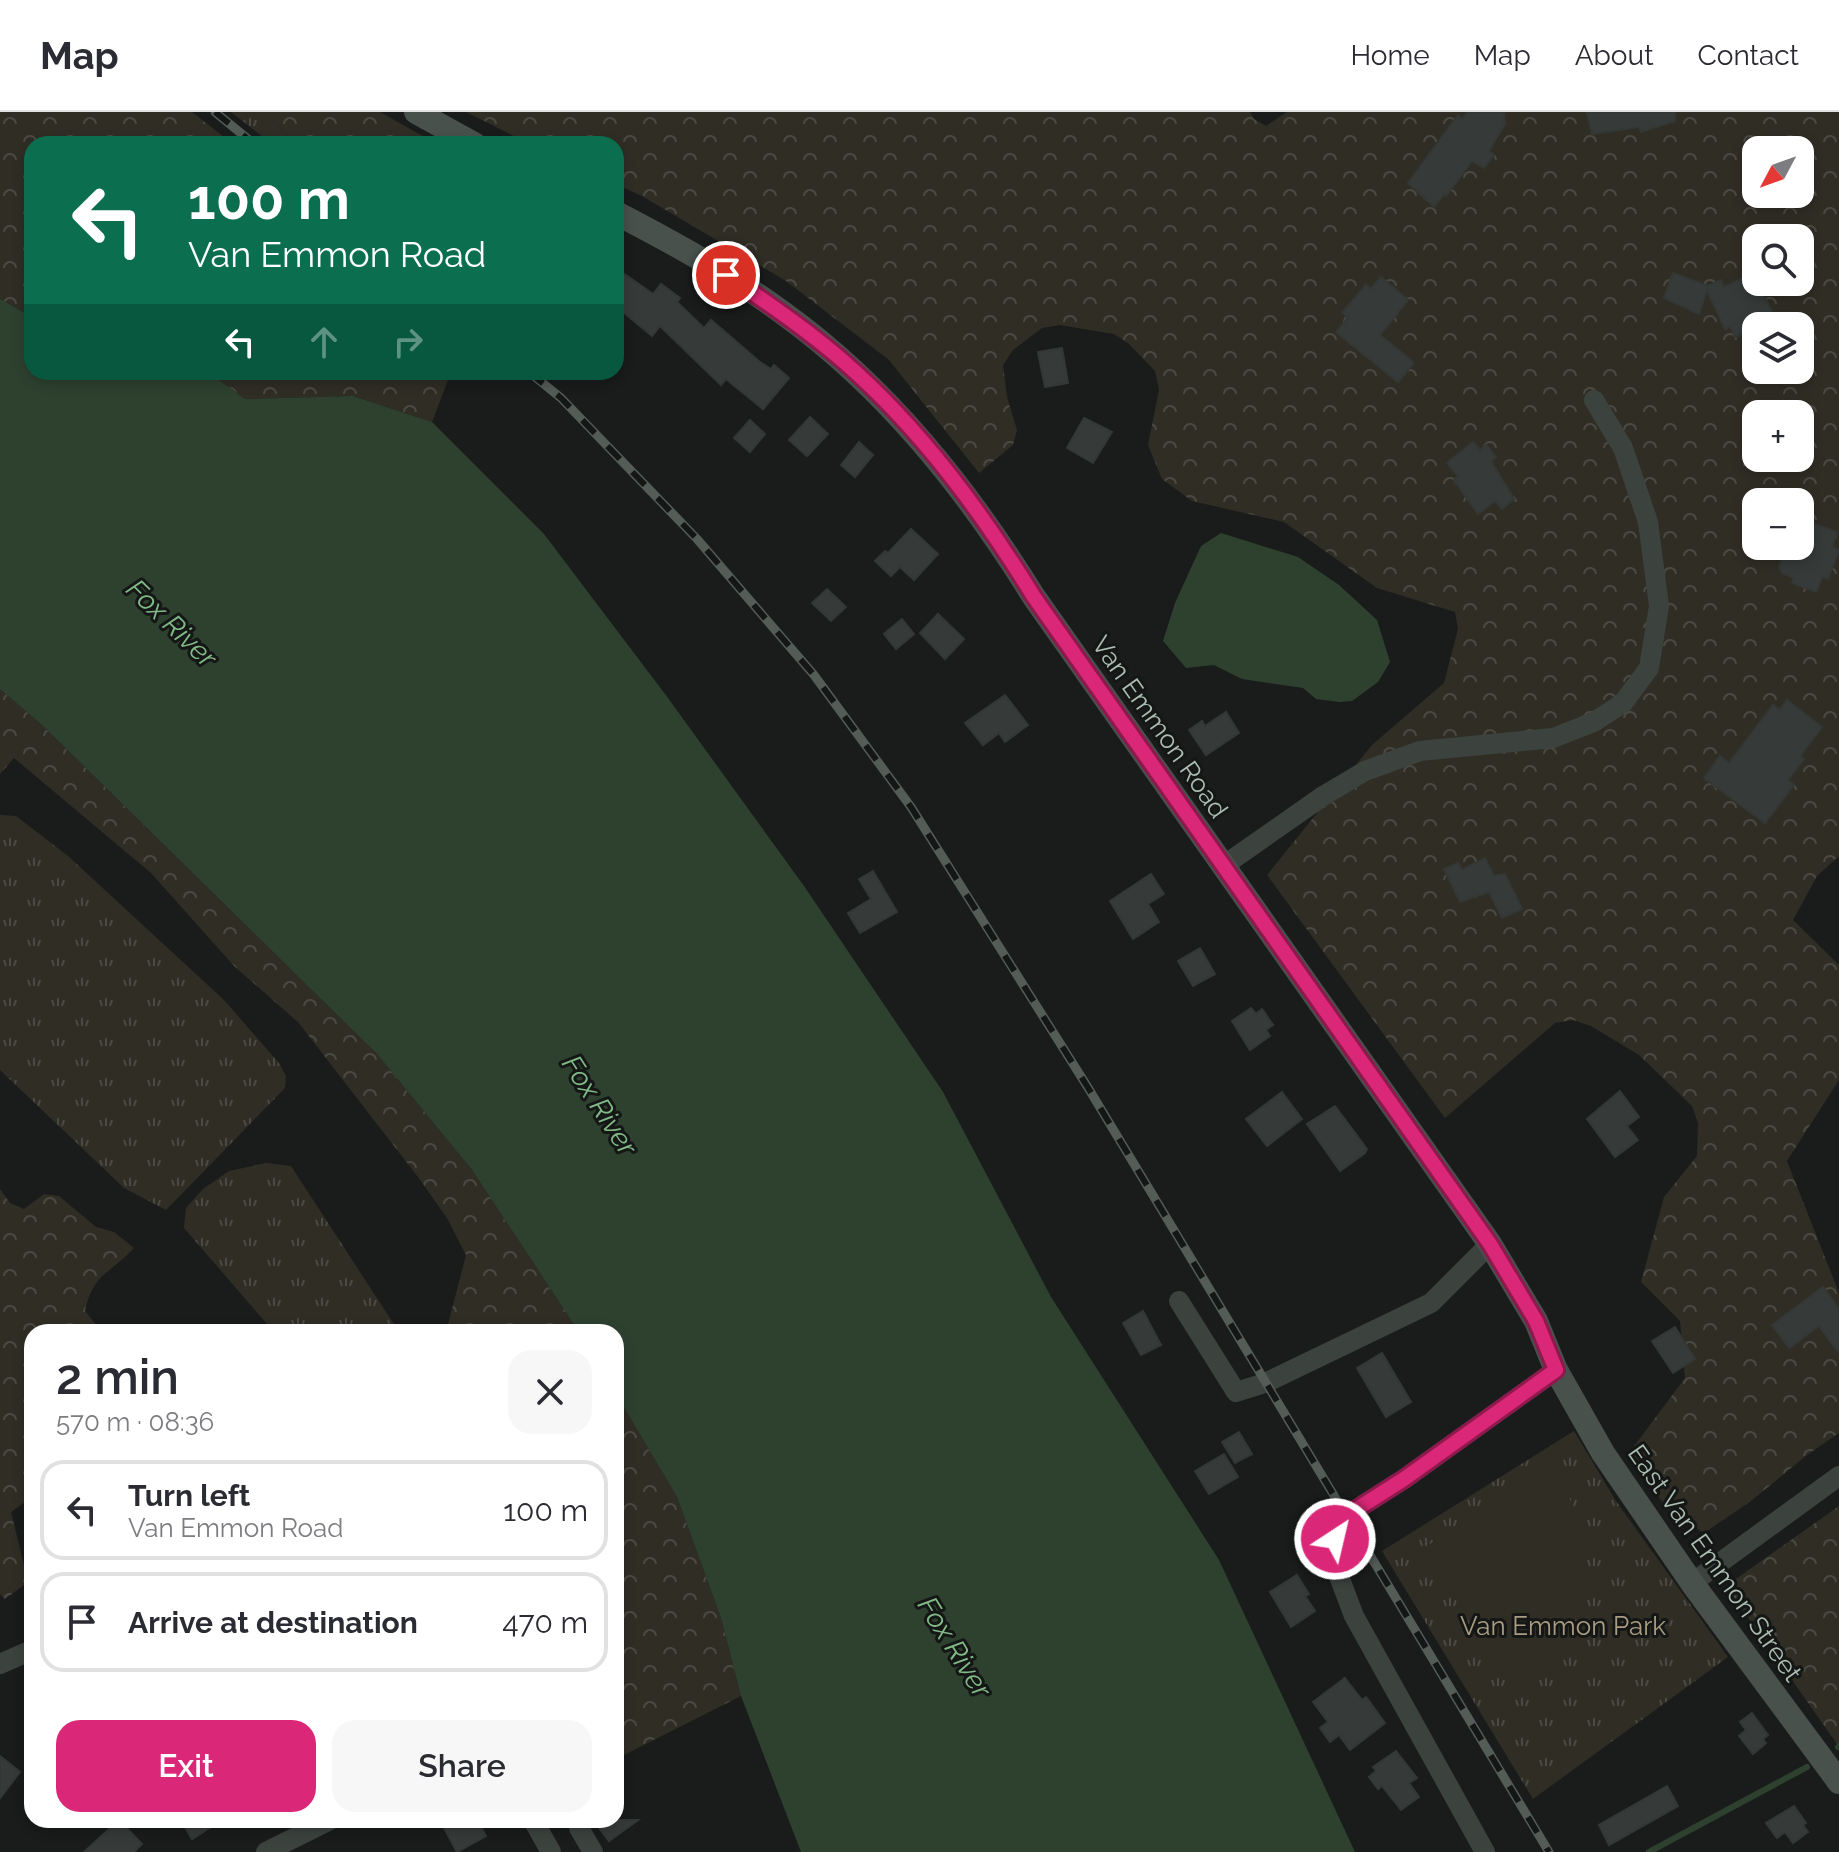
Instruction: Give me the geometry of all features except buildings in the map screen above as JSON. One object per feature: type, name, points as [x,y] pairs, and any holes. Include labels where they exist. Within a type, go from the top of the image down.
[{"type":"street","points":[[416,112],[460,136]]},
{"type":"street","name":"Van Emmon Road","points":[[624,217],[703,260],[785,314],[846,364],[907,424],[963,492],[1490,1244],[1536,1321],[1556,1370]]},
{"type":"street","points":[[1223,866],[1323,796],[1365,771],[1420,751],[1553,738],[1594,722],[1623,703],[1649,668],[1659,606],[1648,522],[1623,448],[1594,400]]},
{"type":"street","points":[[1179,1301],[1236,1392],[1265,1383],[1431,1303],[1490,1244]]},
{"type":"street","points":[[1485,1852],[1354,1616],[1332,1558],[1338,1521],[1404,1479],[1556,1370]]},
{"type":"street","name":"East Van Emmon Street","points":[[1556,1370],[1603,1453],[1692,1583],[1839,1782]]},
{"type":"street","points":[[1692,1583],[1839,1476]]},
{"type":"street","points":[[0,1664],[24,1654]]},
{"type":"street","points":[[266,1852],[314,1828]]},
{"type":"street","points":[[538,1828],[551,1852]]},
{"type":"street","points":[[579,1828],[593,1852]]},
{"type":"green space","points":[[0,112],[192,112],[223,136],[24,136],[24,312],[0,299]]},
{"type":"green space","points":[[231,112],[262,112],[289,136],[262,136]]},
{"type":"green space","points":[[262,112],[380,112],[422,136],[289,136]]},
{"type":"green space","points":[[466,112],[1250,112],[1254,119],[1266,126],[1287,112],[1839,112],[1839,856],[1817,876],[1793,920],[1839,965],[1839,1080],[1787,1161],[1839,1293],[1839,1433],[1704,1533],[1667,1509],[1629,1453],[1685,1378],[1680,1321],[1641,1282],[1664,1197],[1697,1156],[1698,1123],[1692,1106],[1639,1055],[1591,1026],[1573,1020],[1555,1023],[1445,1118],[1267,875],[1372,745],[1444,683],[1458,629],[1455,612],[1377,588],[1284,522],[1192,501],[1162,479],[1148,445],[1159,390],[1155,371],[1129,344],[1114,334],[1060,325],[1042,328],[1013,350],[1003,365],[1007,397],[1017,430],[1013,445],[979,473],[889,360],[786,281],[624,188],[624,136],[514,136]]},
{"type":"green space","points":[[219,380],[448,380],[432,422],[353,396],[245,399]]},
{"type":"green space","points":[[0,689],[43,726],[377,1054],[472,1170],[574,1324],[448,1324],[466,1255],[447,1218],[418,1177],[298,1022],[235,967],[151,873],[14,758],[0,774]]},
{"type":"green space","points":[[0,815],[16,816],[68,856],[224,1000],[279,1063],[286,1076],[285,1088],[166,1210],[124,1188],[0,1070]]},
{"type":"green space","points":[[266,1163],[291,1166],[394,1324],[267,1324],[184,1228],[186,1208],[203,1189],[229,1171]]},
{"type":"green space","points":[[0,1189],[10,1203],[24,1209],[44,1194],[59,1196],[96,1227],[114,1232],[134,1248],[93,1288],[85,1311],[96,1324],[24,1324],[24,1503],[11,1512],[24,1566],[24,1585],[5,1599],[0,1594]]},
{"type":"green space","points":[[624,1408],[677,1497],[721,1618],[741,1696],[624,1755]]},
{"type":"green space","name":"Van Emmon Park","points":[[1574,1431],[1616,1501],[1728,1657],[1533,1799],[1382,1551]]},
{"type":"green space","points":[[1552,1464],[1568,1494],[1578,1525],[1582,1555],[1579,1585],[1571,1613],[1556,1640],[1535,1664],[1508,1685],[1424,1548]]},
{"type":"green space","points":[[1839,1506],[1839,1747],[1726,1586]]},
{"type":"water","name":"Fox River","points":[[0,299],[24,312],[24,380],[219,380],[245,399],[353,396],[432,422],[544,534],[804,886],[943,1092],[1051,1297],[1219,1560],[1355,1852],[801,1852],[741,1696],[721,1618],[677,1497],[624,1408],[624,1324],[574,1324],[472,1170],[377,1054],[43,726],[0,689]]},
{"type":"water","points":[[1221,533],[1298,557],[1339,585],[1377,620],[1390,662],[1378,682],[1352,701],[1340,702],[1316,699],[1303,688],[1242,679],[1214,665],[1186,668],[1163,641],[1175,603],[1201,546]]},
{"type":"waterway","points":[[1649,1852],[1807,1767]]},
{"type":"railway","points":[[215,112],[244,136]]},
{"type":"railway","points":[[539,380],[561,398],[697,539],[814,675],[911,807],[1087,1086],[1549,1852]]},
{"type":"route","points":[[726,275],[785,314],[868,384],[907,424],[963,492],[1490,1244],[1536,1321],[1556,1370],[1404,1479],[1338,1521],[1335,1539]]}]
